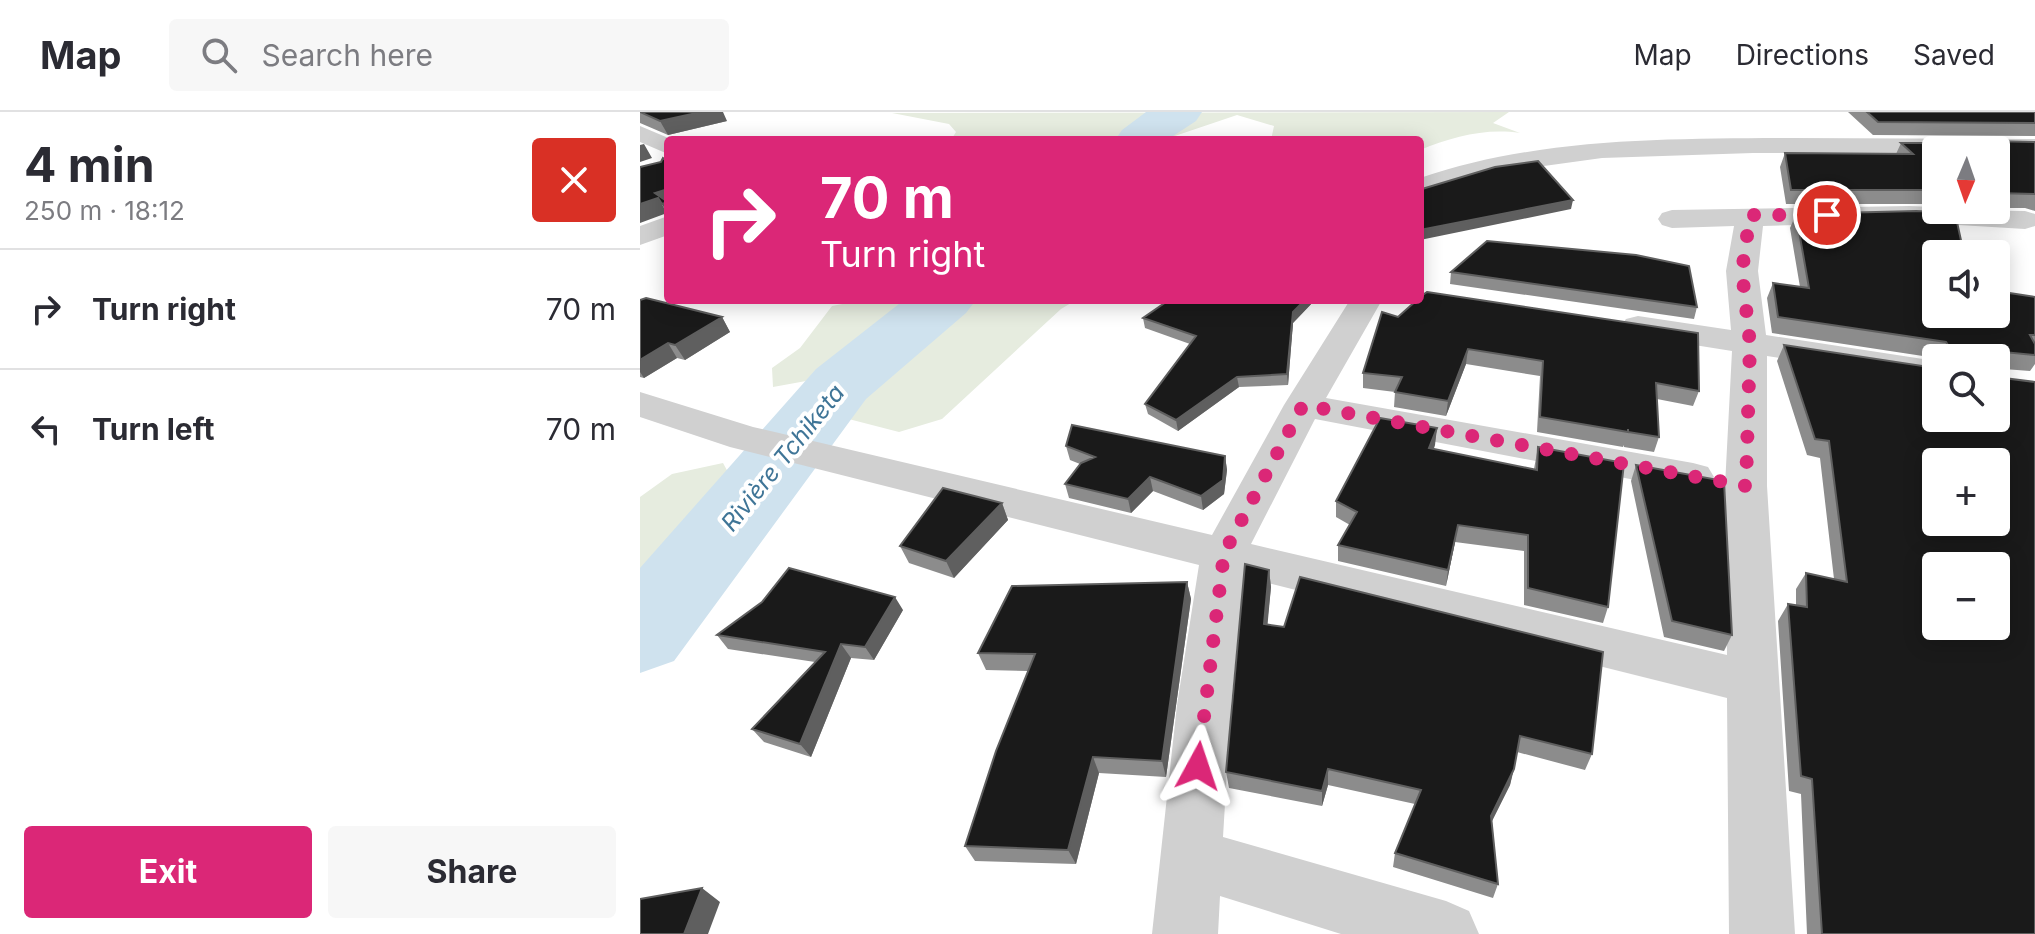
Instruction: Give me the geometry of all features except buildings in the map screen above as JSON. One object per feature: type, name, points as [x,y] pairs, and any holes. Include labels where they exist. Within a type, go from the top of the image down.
[{"type":"street","points":[[1916,120],[1933,136]]},
{"type":"street","points":[[640,133],[663,161]]},
{"type":"street","points":[[1424,186],[1482,166],[1626,148],[1831,144],[1922,147]]},
{"type":"street","points":[[2010,147],[2035,146]]},
{"type":"street","points":[[2010,207],[2030,229]]},
{"type":"street","points":[[1672,219],[1909,214],[2030,229]]},
{"type":"street","points":[[1750,215],[1742,271],[1750,344],[1746,486],[1762,934]]},
{"type":"street","points":[[640,236],[664,227]]},
{"type":"street","points":[[1185,934],[1204,705],[1224,553],[1303,405],[1364,304]]},
{"type":"street","points":[[1600,320],[1922,370]]},
{"type":"street","points":[[640,404],[758,441],[1753,683]]},
{"type":"street","points":[[1303,405],[1746,486]]},
{"type":"street","points":[[1190,857],[1446,934]]},
{"type":"shaded area","points":[[1509,112],[1493,123],[1520,133],[1469,135],[1424,148],[1424,136],[1272,136],[1274,126],[1237,115],[1175,136],[954,136],[956,132],[949,124],[892,113]]},
{"type":"shaded area","points":[[932,304],[911,321],[817,379],[773,387],[772,368],[800,348],[832,306]]},
{"type":"shaded area","points":[[968,304],[1069,304],[942,419],[899,432],[837,416],[942,323]]},
{"type":"shaded area","points":[[723,463],[735,485],[640,592],[640,497],[672,474]]},
{"type":"waterway","name":"Rivière Tchiketa","points":[[1144,136],[1180,112]]},
{"type":"waterway","name":"Rivière Tchiketa","points":[[640,634],[841,384],[939,304]]},
{"type":"route","points":[[1198,766],[1224,553],[1303,405],[1746,486],[1750,344],[1742,271],[1750,215],[1827,215]]}]
